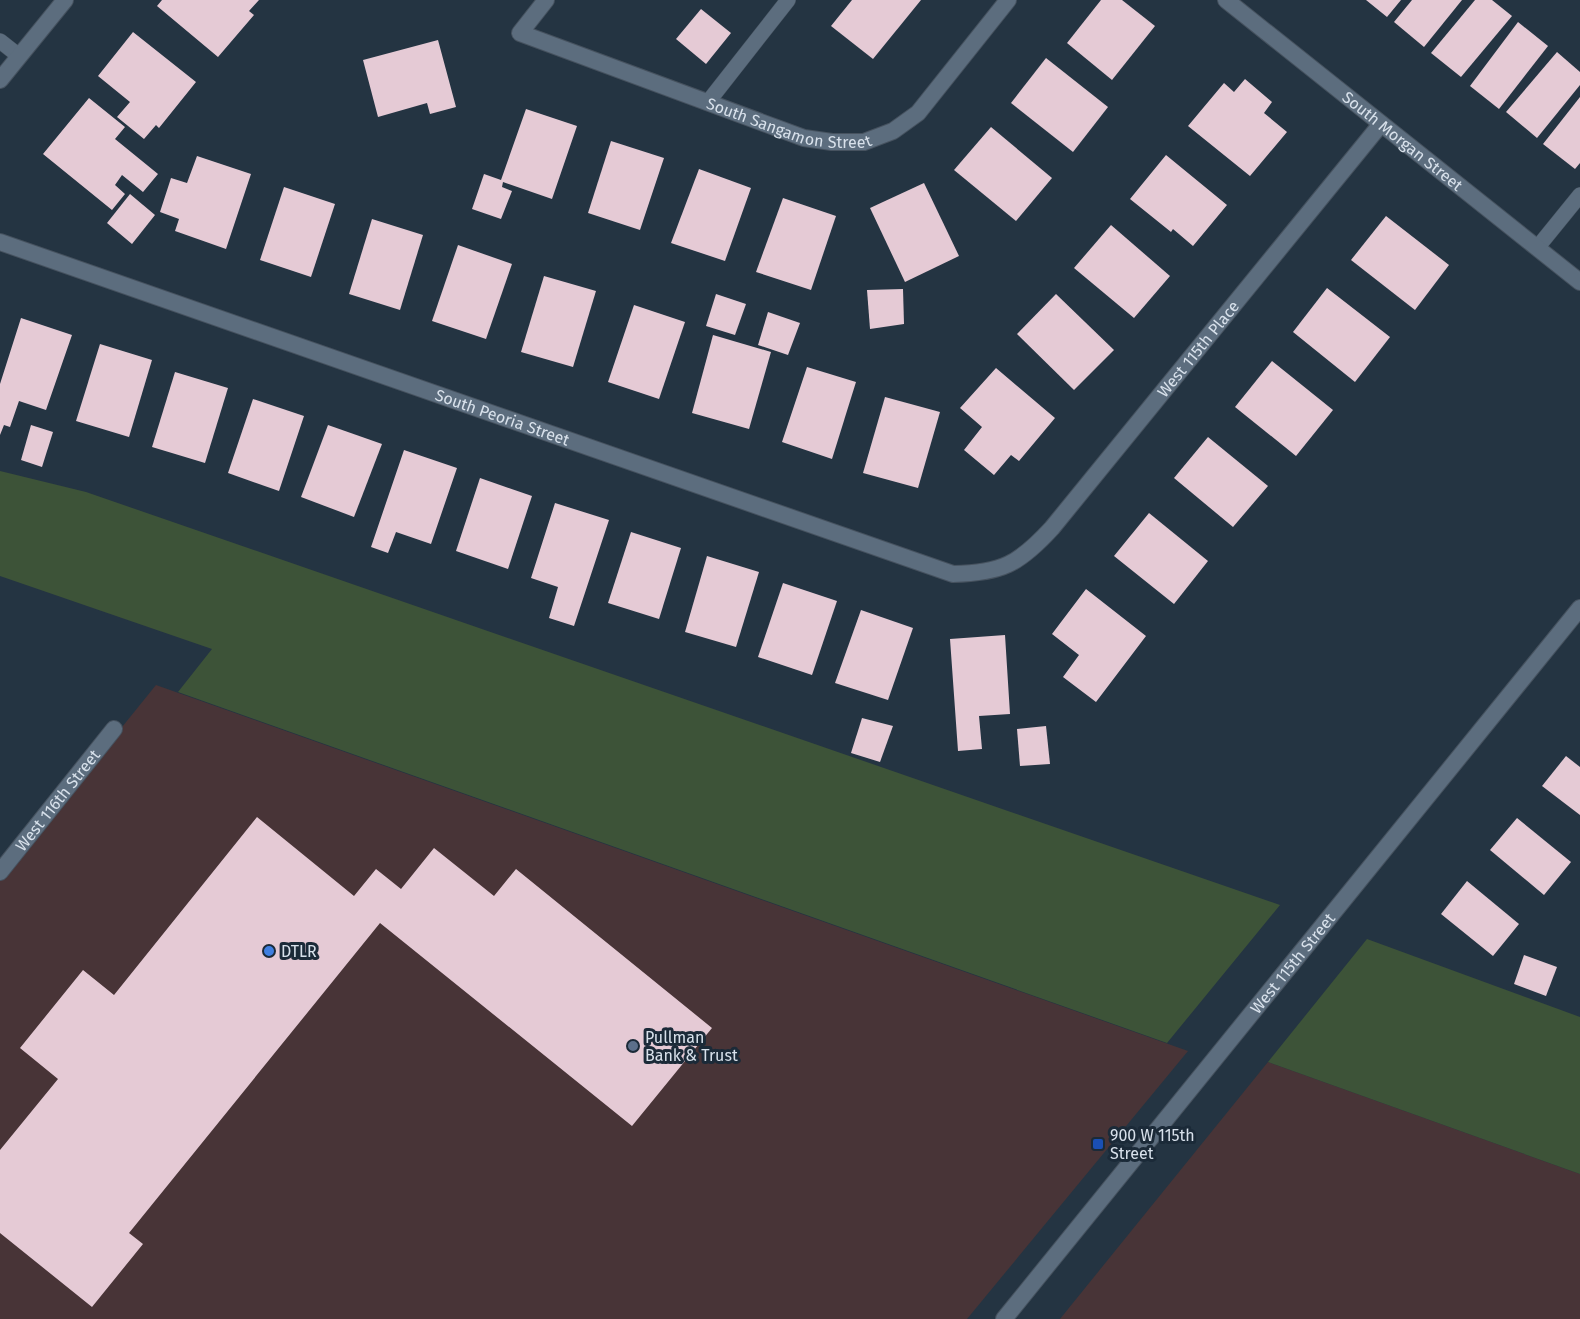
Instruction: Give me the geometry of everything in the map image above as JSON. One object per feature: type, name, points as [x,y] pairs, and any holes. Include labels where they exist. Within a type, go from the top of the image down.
[{"type":"street","points":[[0,80],[64,0]]},
{"type":"street","name":"South Sangamon Street","points":[[546,0],[520,33],[804,138],[832,142],[864,142],[893,131],[918,113],[1008,0]]},
{"type":"street","name":"South Morgan Street","points":[[1226,0],[1580,282]]},
{"type":"street","name":"West 115th Place","points":[[1007,566],[1033,549],[1052,528],[1381,124]]},
{"type":"street","name":"South Peoria Street","points":[[0,242],[953,574],[981,573],[1007,566]]},
{"type":"street","name":"West 115th Street","points":[[1004,1319],[1580,608]]},
{"type":"street","name":"West 116th Street","points":[[0,872],[114,729]]},
{"type":"lane","points":[[708,102],[788,0]]},
{"type":"lane","points":[[0,41],[19,56]]},
{"type":"lane","points":[[1537,248],[1580,195]]},
{"type":"shaded area","points":[[156,685],[1188,1051],[967,1319],[0,1319],[0,878]]},
{"type":"shaded area","points":[[1268,1062],[1580,1174],[1580,1319],[1060,1319]]},
{"type":"green space","points":[[0,471],[86,492],[1280,905],[1167,1043],[178,692],[212,649],[0,576]]},
{"type":"green space","points":[[1367,939],[1580,1017],[1580,1174],[1268,1062]]},
{"type":"building","points":[[162,0],[259,0],[249,11],[254,15],[218,57],[157,6]]},
{"type":"building","points":[[852,0],[921,0],[873,59],[831,26]]},
{"type":"building","points":[[1101,0],[1122,0],[1155,26],[1112,80],[1067,43]]},
{"type":"building","points":[[1366,0],[1401,0],[1387,17]]},
{"type":"building","points":[[1412,0],[1462,0],[1424,47],[1394,22]]},
{"type":"building","points":[[1475,0],[1492,0],[1512,16],[1461,77],[1431,53]]},
{"type":"building","points":[[701,9],[731,33],[706,64],[676,39]]},
{"type":"building","points":[[1518,22],[1548,46],[1499,109],[1470,86]]},
{"type":"building","points":[[133,32],[196,82],[159,128],[156,125],[144,139],[117,117],[130,102],[98,76]]},
{"type":"building","points":[[438,40],[456,107],[430,114],[427,103],[378,117],[363,60]]},
{"type":"building","points":[[1557,52],[1580,72],[1580,85],[1537,138],[1506,112]]},
{"type":"building","points":[[1046,58],[1108,107],[1073,152],[1011,103]]},
{"type":"building","points":[[1245,79],[1272,102],[1264,113],[1287,132],[1250,176],[1188,126],[1224,83],[1234,92]]},
{"type":"building","points":[[1580,97],[1580,163],[1575,169],[1543,144]]},
{"type":"building","points":[[89,98],[125,127],[115,139],[158,174],[143,192],[122,175],[115,185],[125,194],[112,210],[43,154]]},
{"type":"building","points":[[526,109],[577,126],[552,199],[503,182],[502,187],[512,191],[501,219],[472,209],[484,174],[501,180]]},
{"type":"building","points":[[991,127],[1052,178],[1016,221],[954,170]]},
{"type":"building","points":[[611,141],[664,158],[640,230],[588,213]]},
{"type":"building","points":[[1166,155],[1227,205],[1193,246],[1173,229],[1171,232],[1130,199]]},
{"type":"building","points":[[197,156],[251,174],[226,249],[175,231],[179,219],[160,212],[171,178],[187,183]]},
{"type":"building","points":[[699,169],[751,188],[725,261],[671,243]]},
{"type":"building","points":[[924,183],[959,256],[905,282],[870,208]]},
{"type":"building","points":[[284,187],[335,204],[311,277],[260,260]]},
{"type":"building","points":[[130,194],[155,215],[132,244],[107,223]]},
{"type":"building","points":[[783,198],[836,216],[811,290],[756,272]]},
{"type":"building","points":[[1386,216],[1449,265],[1415,310],[1351,260]]},
{"type":"building","points":[[372,219],[423,235],[400,310],[349,294]]},
{"type":"building","points":[[1111,225],[1170,276],[1134,318],[1074,268]]},
{"type":"building","points":[[458,245],[512,264],[486,339],[432,321]]},
{"type":"building","points":[[544,276],[596,291],[573,367],[521,352]]},
{"type":"building","points":[[1327,288],[1390,337],[1355,382],[1293,332]]},
{"type":"building","points":[[903,289],[904,324],[870,329],[867,290]]},
{"type":"building","points":[[716,294],[746,304],[735,335],[706,326]]},
{"type":"building","points":[[1056,294],[1114,350],[1074,390],[1017,334]]},
{"type":"building","points":[[634,305],[685,322],[659,399],[608,382]]},
{"type":"building","points":[[768,312],[800,323],[788,355],[758,345]]},
{"type":"building","points":[[21,318],[72,335],[46,410],[19,401],[10,427],[4,425],[0,435],[0,384]]},
{"type":"building","points":[[713,335],[771,352],[749,429],[692,413]]},
{"type":"building","points":[[100,344],[152,360],[129,437],[76,421]]},
{"type":"building","points":[[1272,361],[1333,410],[1296,456],[1235,407]]},
{"type":"building","points":[[807,367],[856,382],[832,459],[782,442]]},
{"type":"building","points":[[996,368],[1055,418],[1019,461],[1011,455],[994,475],[964,450],[982,427],[960,408]]},
{"type":"building","points":[[175,372],[228,388],[205,463],[152,447]]},
{"type":"building","points":[[885,397],[940,412],[918,488],[863,473]]},
{"type":"building","points":[[253,399],[304,416],[279,491],[228,473]]},
{"type":"building","points":[[31,425],[53,432],[42,467],[21,460]]},
{"type":"building","points":[[328,425],[382,444],[354,517],[301,497]]},
{"type":"building","points":[[1208,437],[1268,486],[1233,527],[1174,478]]},
{"type":"building","points":[[404,450],[457,468],[431,544],[396,532],[388,553],[371,547]]},
{"type":"building","points":[[480,478],[532,496],[508,569],[456,551]]},
{"type":"building","points":[[555,503],[609,520],[574,626],[549,618],[558,587],[531,578]]},
{"type":"building","points":[[1149,513],[1208,561],[1174,604],[1114,556]]},
{"type":"building","points":[[631,532],[681,548],[659,619],[608,603]]},
{"type":"building","points":[[707,556],[759,572],[736,647],[685,632]]},
{"type":"building","points":[[783,583],[837,601],[812,675],[758,657]]},
{"type":"building","points":[[1086,589],[1146,636],[1096,702],[1063,677],[1079,655],[1052,634]]},
{"type":"building","points":[[861,610],[913,628],[888,700],[835,683]]},
{"type":"building","points":[[1005,635],[1010,714],[979,716],[982,749],[958,751],[950,639]]},
{"type":"building","points":[[862,718],[893,726],[880,762],[851,753]]},
{"type":"building","points":[[1046,726],[1050,764],[1020,766],[1017,729]]},
{"type":"building","points":[[1566,756],[1580,767],[1580,815],[1542,786]]},
{"type":"building","points":[[257,817],[354,896],[376,869],[401,889],[434,848],[494,896],[516,869],[712,1028],[632,1126],[380,923],[129,1233],[143,1244],[92,1307],[0,1233],[0,1150],[58,1079],[20,1048],[83,970],[114,995]]},
{"type":"building","points":[[1517,818],[1571,862],[1544,895],[1490,850]]},
{"type":"building","points":[[1467,881],[1519,924],[1493,956],[1441,914]]},
{"type":"building","points":[[1524,955],[1557,967],[1546,996],[1514,984]]},
{"type":"place","name":"DTLR","points":[[269,951]]},
{"type":"place","name":"Pullman Bank & Trust","points":[[633,1046]]},
{"type":"place","name":"900 W 115th Street","points":[[1098,1144]]}]
